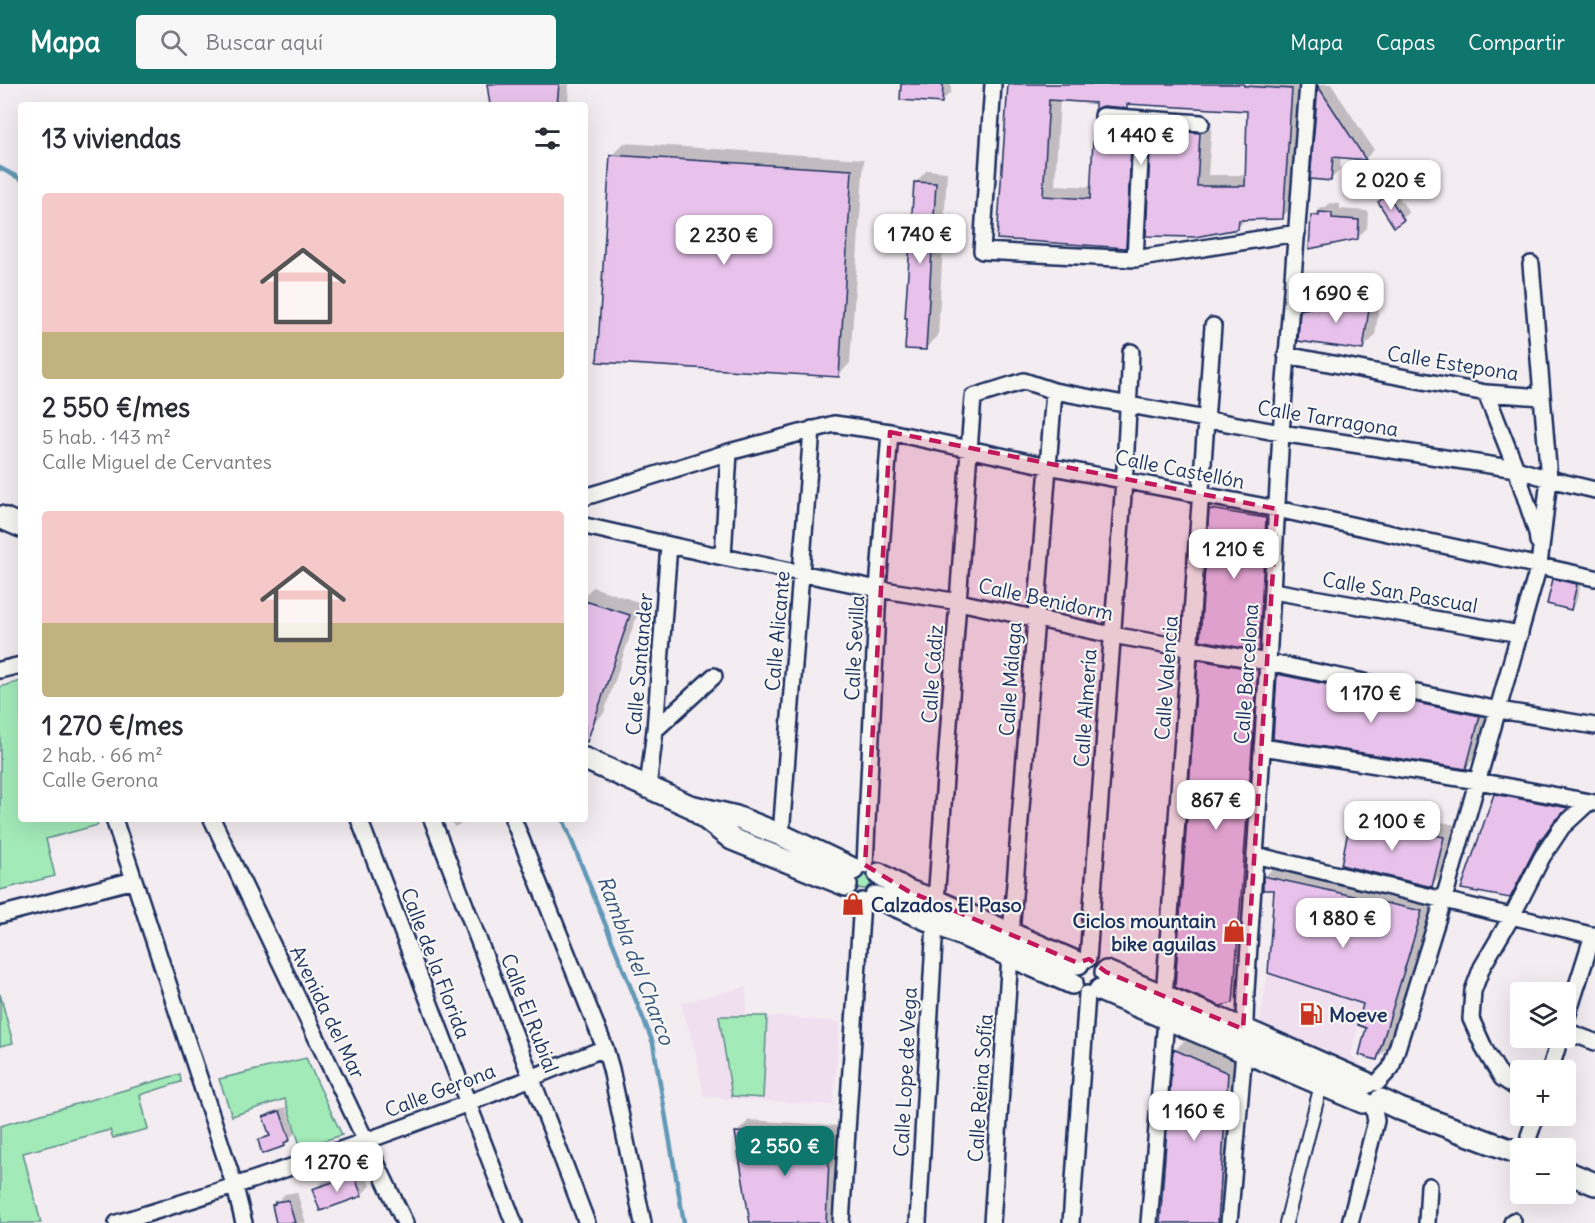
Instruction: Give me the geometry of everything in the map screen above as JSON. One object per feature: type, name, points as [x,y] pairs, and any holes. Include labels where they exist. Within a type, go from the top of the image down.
[{"type":"main road","points":[[0,517],[18,525]]},
{"type":"main road","points":[[588,760],[690,806],[736,817],[882,884],[869,899]]},
{"type":"main road","points":[[690,806],[732,839],[860,873],[936,901],[1011,934],[1083,961],[1098,962],[1091,985]]},
{"type":"main road","points":[[860,873],[850,895],[869,899],[935,923],[1010,956],[1091,985],[1166,1020],[1322,1085],[1372,1095]]},
{"type":"main road","points":[[1083,961],[1072,970],[1091,985],[1164,998],[1243,1029],[1400,1109],[1510,1141]]},
{"type":"main road","points":[[1576,1176],[1595,1184]]},
{"type":"street","points":[[993,84],[982,251],[1135,259],[1297,233]]},
{"type":"street","name":"Calle Barcelona","points":[[1229,1223],[1244,1053],[1243,1029],[1273,591],[1286,355],[1308,84]]},
{"type":"street","points":[[1103,116],[1201,123]]},
{"type":"street","points":[[1135,259],[1142,120]]},
{"type":"street","points":[[1350,1223],[1376,1121],[1372,1095],[1391,1068],[1443,901],[1539,565],[1549,479],[1531,264]]},
{"type":"street","name":"Calle Valencia","points":[[1164,998],[1213,326]]},
{"type":"street","name":"Calle Almería","points":[[1083,961],[1112,635],[1131,352]]},
{"type":"street","name":"Calle Estepona","points":[[1286,355],[1486,393],[1542,397]]},
{"type":"street","name":"Calle Cádiz","points":[[936,901],[973,397],[1024,381],[1054,391]]},
{"type":"street","name":"Calle Tarragona","points":[[1054,391],[1205,417],[1281,433],[1516,469],[1595,490]]},
{"type":"street","name":"Calle Málaga","points":[[1011,934],[1054,391]]},
{"type":"street","points":[[1486,393],[1516,469],[1537,533],[1539,565]]},
{"type":"street","name":"Calle Castellón","points":[[588,496],[729,452],[834,424],[890,432],[1047,466],[1200,496],[1277,508],[1595,578]]},
{"type":"street","name":"Calle Alicante","points":[[781,836],[803,573],[812,429]]},
{"type":"street","name":"Calle Sevilla","points":[[860,873],[890,432]]},
{"type":"street","points":[[723,557],[729,452]]},
{"type":"street","name":"Calle Benidorm","points":[[588,527],[878,589],[959,602],[1112,635],[1268,662],[1499,710],[1595,726]]},
{"type":"street","name":"Calle Santander","points":[[648,787],[655,730],[669,545]]},
{"type":"street","name":"Calle San Pascual","points":[[1273,591],[1520,634]]},
{"type":"street","points":[[0,670],[18,666]]},
{"type":"street","points":[[655,730],[714,676]]},
{"type":"street","points":[[1262,747],[1478,781],[1592,802]]},
{"type":"street","points":[[1510,1083],[1502,1078],[1486,1052],[1471,1019],[1473,992],[1482,967],[1512,916],[1542,857],[1562,826],[1592,802]]},
{"type":"street","points":[[115,822],[235,1187],[244,1223]]},
{"type":"street","name":"Avenida del Mar","points":[[213,822],[405,1223]]},
{"type":"street","name":"Calle de la Florida","points":[[360,822],[514,1223]]},
{"type":"street","name":"Calle El Rubial","points":[[433,822],[587,1223]]},
{"type":"street","points":[[514,822],[605,1048],[643,1223]]},
{"type":"street","points":[[1255,855],[1594,936],[1576,990]]},
{"type":"street","points":[[0,915],[134,880]]},
{"type":"street","points":[[841,1223],[869,899]]},
{"type":"street","name":"Calle Lope de Vega","points":[[918,1223],[935,923]]},
{"type":"street","name":"Calle Reina Sofía","points":[[992,1223],[1010,956]]},
{"type":"street","points":[[1071,1223],[1091,985]]},
{"type":"street","points":[[1149,1223],[1166,1020]]},
{"type":"street","points":[[1576,1035],[1595,1042]]},
{"type":"street","name":"Calle Gerona","points":[[117,1223],[235,1187],[467,1103],[605,1048]]},
{"type":"street","points":[[1286,1223],[1322,1085]]},
{"type":"street","points":[[1427,1223],[1429,1186]]},
{"type":"highlighted area","points":[[890,432],[1277,509],[1243,1029],[1106,972],[1089,959],[1078,963],[908,891],[865,865]]},
{"type":"shaded area","name":"Moeve","points":[[1268,973],[1363,1004],[1351,1055],[1367,1071],[1259,1030]]},
{"type":"shaded area","points":[[746,987],[746,1014],[840,1022],[833,1105],[704,1097],[696,1054],[681,1003]]},
{"type":"green space","points":[[18,682],[18,822],[97,822],[98,825],[46,839],[55,876],[0,890],[0,687]]},
{"type":"green space","points":[[863,873],[871,881],[863,889],[855,881]]},
{"type":"green space","points":[[0,994],[13,1043],[0,1046]]},
{"type":"green space","points":[[719,1016],[767,1016],[763,1098],[732,1096]]},
{"type":"green space","points":[[306,1058],[342,1135],[301,1148],[285,1099],[232,1116],[219,1079]]},
{"type":"green space","points":[[180,1074],[181,1082],[140,1095],[148,1129],[113,1138],[110,1130],[23,1153],[41,1223],[0,1223],[0,1126]]},
{"type":"building","points":[[487,84],[559,84],[557,102],[490,102]]},
{"type":"building","points":[[901,84],[943,84],[942,103],[900,100]]},
{"type":"building","points":[[1008,84],[1244,84],[1244,86],[1292,89],[1283,219],[1239,220],[1238,229],[1195,237],[1146,236],[1151,129],[1200,133],[1197,186],[1245,186],[1247,111],[1127,104],[1127,108],[1103,106],[1095,111],[1095,103],[1049,100],[1043,196],[1090,199],[1094,120],[1102,126],[1132,128],[1126,248],[997,239]]},
{"type":"building","points":[[1318,86],[1366,160],[1333,157],[1331,181],[1310,179]]},
{"type":"building","points":[[610,155],[852,170],[839,377],[597,362]]},
{"type":"building","points":[[914,182],[936,183],[926,350],[905,349]]},
{"type":"building","points":[[1388,195],[1404,220],[1394,227],[1378,202]]},
{"type":"building","points":[[1319,212],[1332,213],[1332,218],[1359,220],[1358,239],[1309,249],[1311,215],[1319,216]]},
{"type":"building","points":[[1371,295],[1363,350],[1298,341],[1300,310]]},
{"type":"building","points":[[1209,509],[1266,518],[1259,651],[1200,640]]},
{"type":"building","points":[[1553,579],[1577,584],[1571,610],[1547,604]]},
{"type":"building","points":[[588,602],[630,615],[588,739]]},
{"type":"building","points":[[1198,660],[1258,670],[1233,1003],[1220,1006],[1175,987]]},
{"type":"building","points":[[1277,674],[1480,716],[1466,769],[1273,739]]},
{"type":"building","points":[[1494,794],[1568,808],[1555,820],[1537,845],[1510,898],[1461,889]]},
{"type":"building","points":[[1351,817],[1444,837],[1432,887],[1341,865]]},
{"type":"building","points":[[1263,876],[1422,911],[1377,1060],[1359,1055],[1366,1028],[1358,1025],[1363,1004],[1268,973],[1274,890],[1263,890]]},
{"type":"building","points":[[1173,1049],[1228,1073],[1218,1223],[1160,1223]]},
{"type":"building","points":[[280,1111],[290,1140],[284,1143],[285,1146],[262,1154],[258,1140],[270,1136],[263,1117]]},
{"type":"building","points":[[735,1132],[830,1138],[826,1223],[750,1223]]},
{"type":"building","points":[[354,1175],[362,1196],[320,1211],[312,1189]]},
{"type":"building","points":[[288,1200],[295,1223],[276,1223],[272,1205],[275,1202]]},
{"type":"waterway","name":"Rambla del Charco","points":[[0,168],[18,177]]},
{"type":"waterway","name":"Rambla del Charco","points":[[564,822],[653,1043],[684,1223]]},
{"type":"place","name":"Calzados El Paso","points":[[853,904]]},
{"type":"place","name":"Ciclos mountain bike aguilas","points":[[1234,931]]},
{"type":"place","name":"Moeve","points":[[1311,1014]]}]
